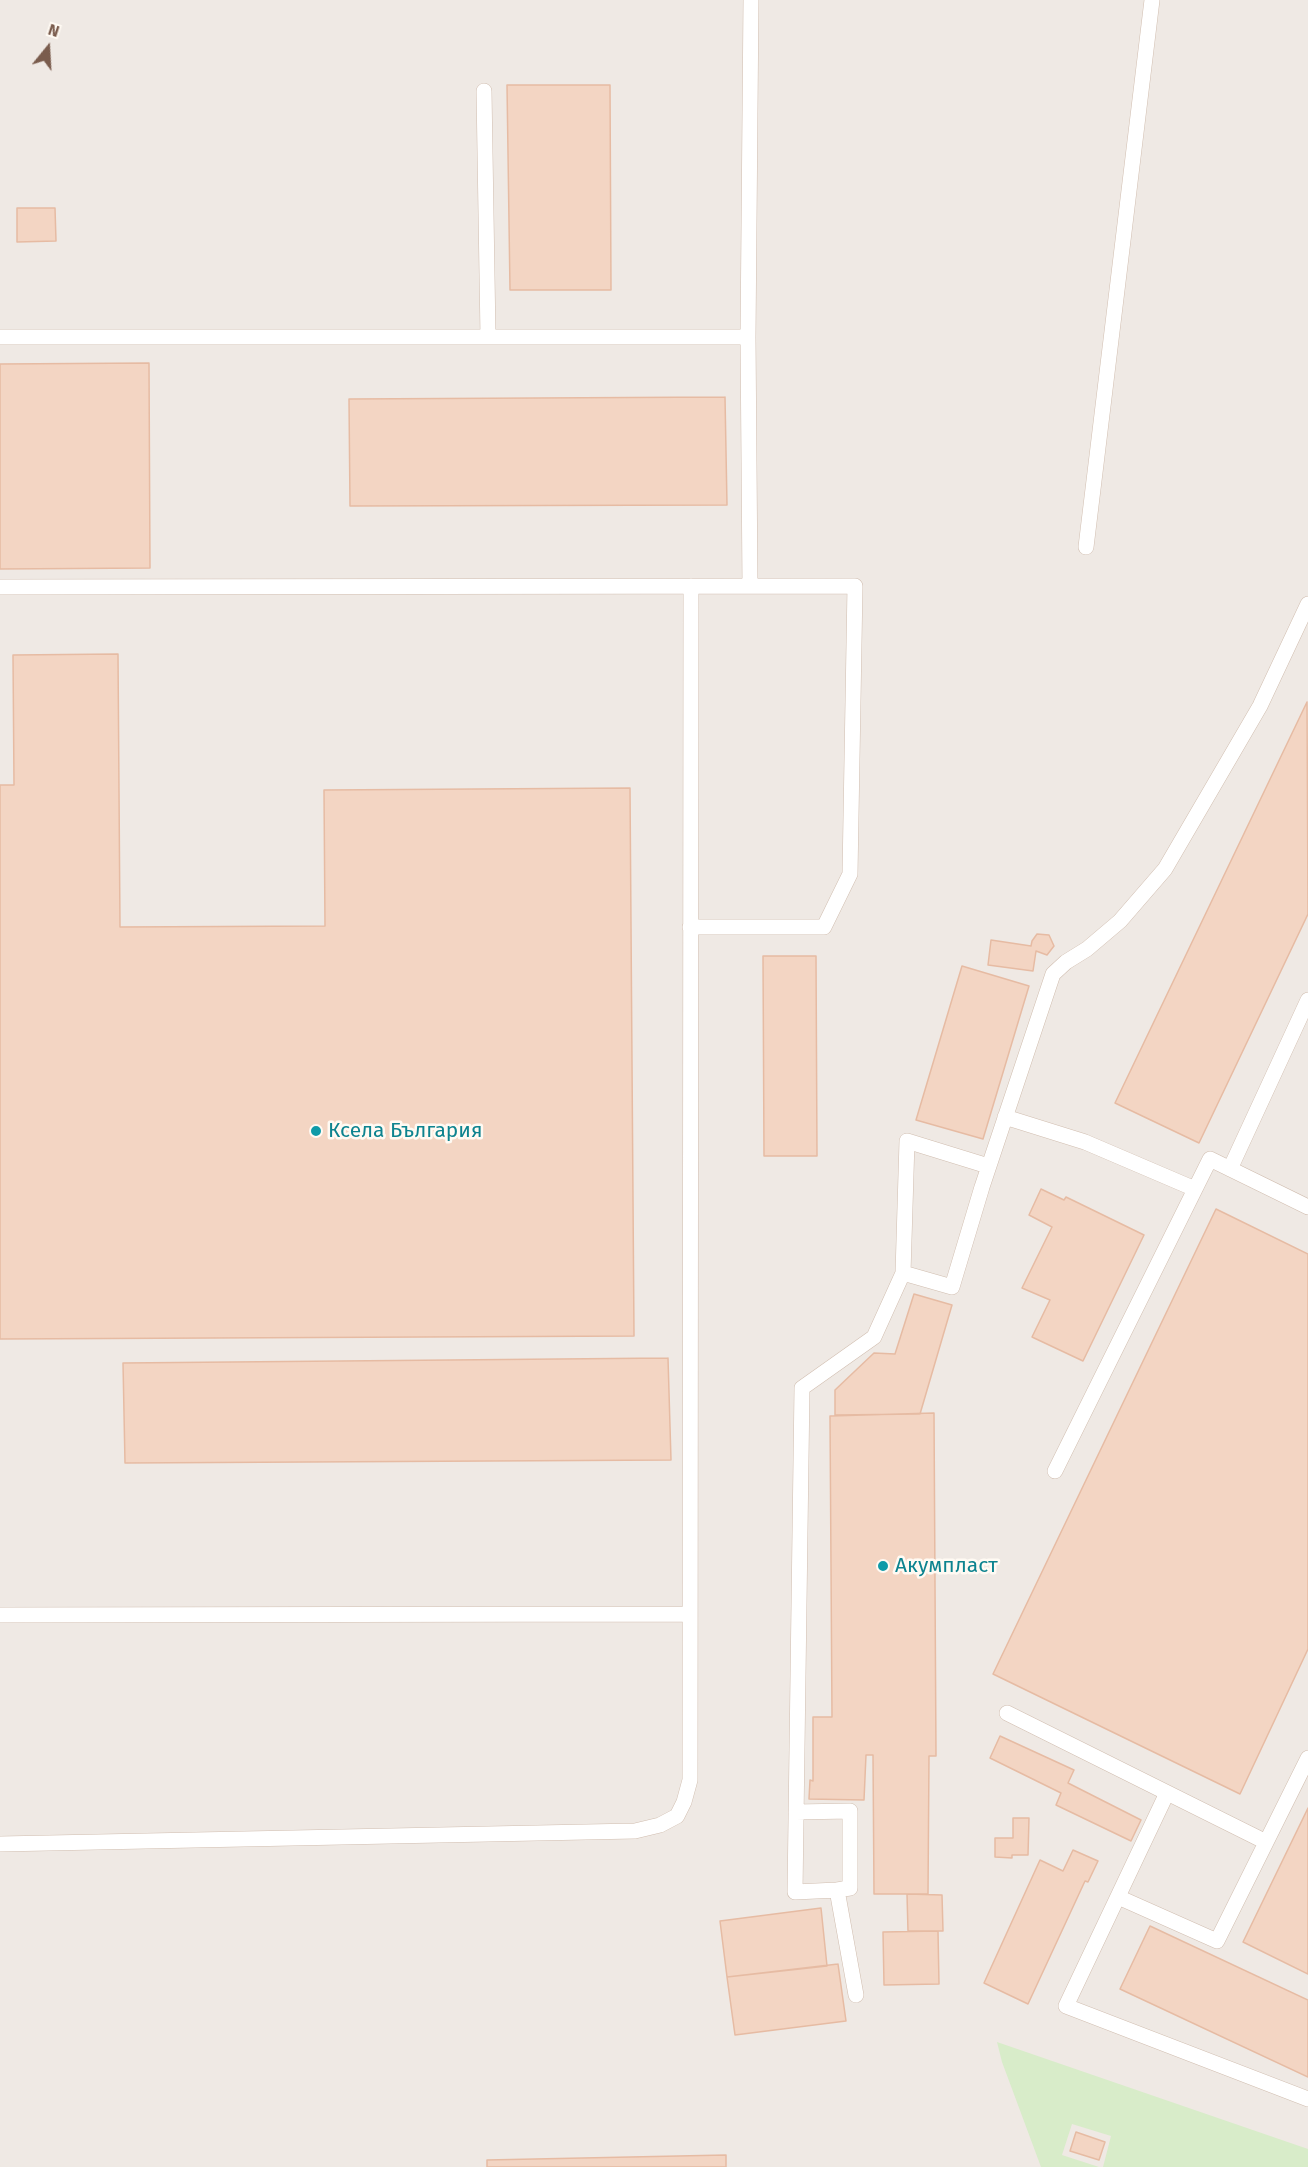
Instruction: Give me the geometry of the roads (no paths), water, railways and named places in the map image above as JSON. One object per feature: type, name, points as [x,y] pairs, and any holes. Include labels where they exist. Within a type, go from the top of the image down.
[{"type":"lane","points":[[750,586],[748,337],[752,0]]},
{"type":"lane","points":[[1086,547],[1152,0]]},
{"type":"lane","points":[[484,91],[488,336]]},
{"type":"lane","points":[[0,337],[748,337]]},
{"type":"lane","points":[[0,1844],[635,1831],[660,1825],[677,1816],[684,1802],[690,1780],[691,586]]},
{"type":"lane","points":[[0,587],[855,586],[850,874],[824,927],[690,927]]},
{"type":"lane","points":[[903,1273],[952,1287],[988,1166],[1053,974],[1120,921],[1165,869],[1260,706],[1308,604]]},
{"type":"lane","points":[[1230,1169],[1308,1000]]},
{"type":"lane","points":[[1005,1117],[1085,1142],[1195,1189]]},
{"type":"lane","points":[[796,1812],[850,1811],[850,1888],[795,1892],[796,1812],[802,1388],[874,1337],[903,1273],[907,1141],[988,1166]]},
{"type":"lane","points":[[1055,1471],[1210,1159],[1308,1207]]},
{"type":"lane","points":[[0,1615],[690,1614]]},
{"type":"lane","points":[[1007,1713],[1266,1842]]},
{"type":"lane","points":[[1118,1897],[1217,1941],[1308,1758]]},
{"type":"lane","points":[[1167,1793],[1066,2006],[1308,2099]]},
{"type":"lane","points":[[837,1890],[856,1995]]},
{"type":"place","name":"Ксела България","points":[[316,1131]]},
{"type":"place","name":"Акумпласт","points":[[883,1566]]}]
